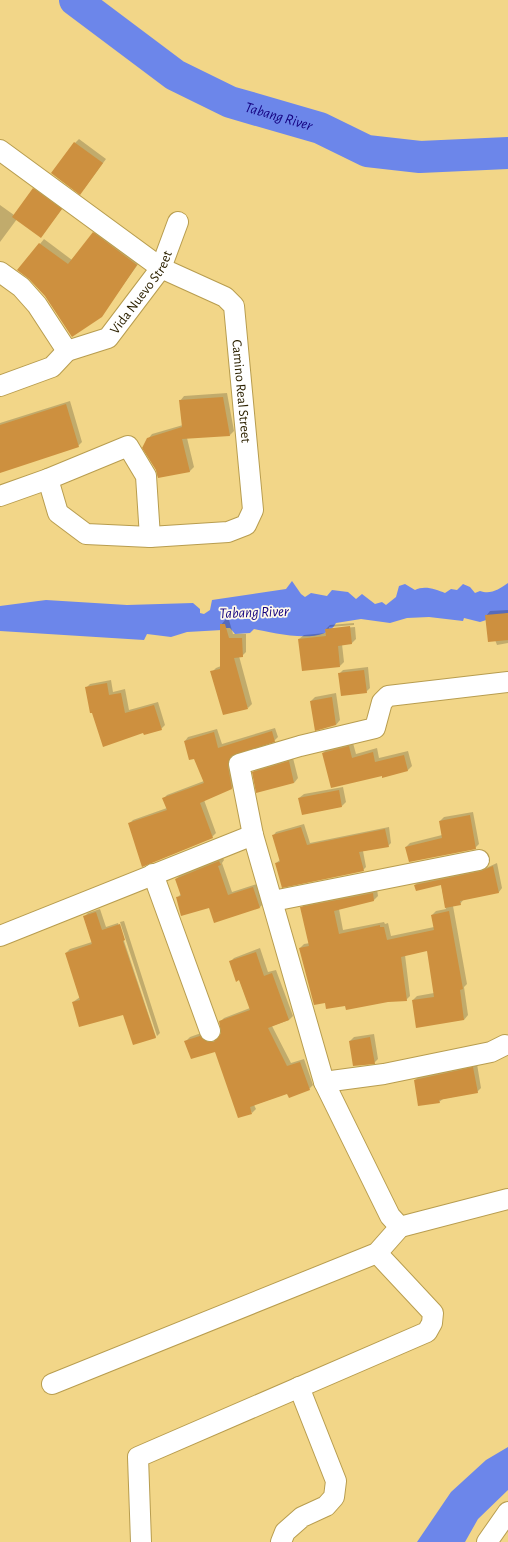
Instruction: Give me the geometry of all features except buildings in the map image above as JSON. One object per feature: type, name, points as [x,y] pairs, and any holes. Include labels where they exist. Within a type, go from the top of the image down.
[{"type":"street","name":"Camino Real Street","points":[[0,150],[161,268],[225,297],[234,306],[253,510],[246,525],[228,532],[150,537],[86,534],[58,514],[48,479]]},
{"type":"street","name":"Vida Nuevo Street","points":[[0,386],[52,367],[67,351],[108,338],[161,268],[178,222]]},
{"type":"street","points":[[0,272],[21,287],[37,305],[67,351]]},
{"type":"street","points":[[0,496],[48,479],[128,446],[146,476],[150,537]]},
{"type":"street","points":[[400,1228],[390,1216],[324,1082],[253,835],[239,764],[300,746],[375,728],[382,702],[388,696],[508,682]]},
{"type":"street","points":[[0,936],[253,835]]},
{"type":"street","points":[[273,901],[479,860]]},
{"type":"street","points":[[153,874],[210,1031]]},
{"type":"street","points":[[324,1082],[400,1071],[491,1052],[505,1046]]},
{"type":"street","points":[[52,1384],[377,1253],[400,1228],[508,1199]]},
{"type":"street","points":[[141,1542],[138,1457],[427,1332],[432,1323],[433,1313],[377,1253]]},
{"type":"street","points":[[281,1542],[285,1532],[302,1517],[326,1506],[334,1497],[336,1481],[299,1387]]},
{"type":"street","points":[[487,1542],[508,1512]]},
{"type":"water","points":[[292,581],[301,594],[305,597],[311,593],[327,596],[332,590],[348,592],[356,599],[362,594],[375,604],[382,602],[386,605],[396,597],[399,586],[405,584],[415,590],[426,588],[445,593],[451,589],[457,590],[463,584],[470,587],[475,593],[480,591],[491,592],[508,583],[508,613],[480,622],[464,618],[463,621],[429,617],[407,618],[390,623],[361,619],[336,623],[330,630],[321,634],[310,636],[286,635],[254,629],[250,633],[235,634],[230,628],[225,628],[222,630],[187,632],[171,637],[147,634],[144,640],[0,631],[0,606],[46,600],[127,605],[193,603],[200,609],[200,613],[204,614],[210,610],[212,600],[286,589]]},
{"type":"water","points":[[508,1447],[508,1490],[478,1519],[465,1542],[417,1542],[451,1492],[486,1460]]},
{"type":"waterway","name":"Tabang River","points":[[75,0],[175,75],[230,102],[320,128],[367,151],[420,157],[508,153]]}]
